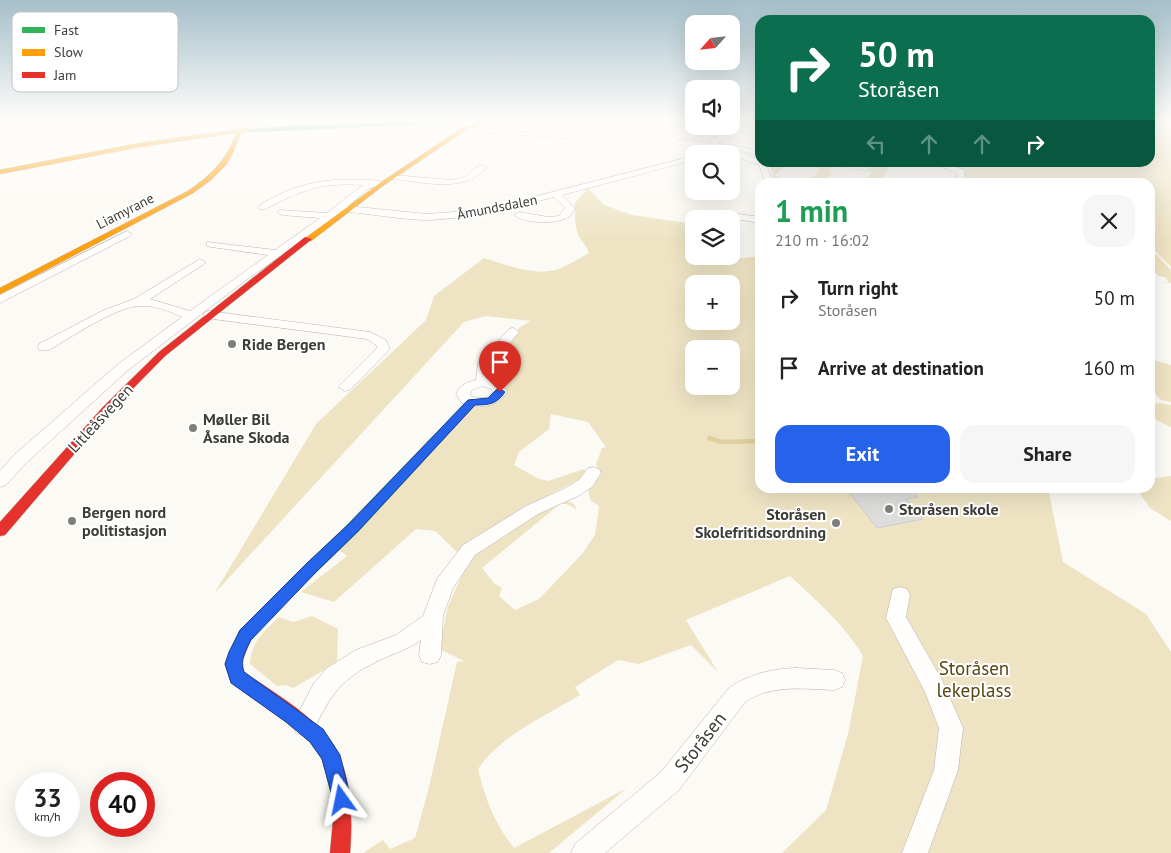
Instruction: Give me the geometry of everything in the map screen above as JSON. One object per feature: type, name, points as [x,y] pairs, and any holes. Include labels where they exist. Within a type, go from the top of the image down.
[{"type":"street","points":[[0,172],[66,160]]},
{"type":"street","name":"Liamyrane","points":[[0,291],[186,196],[222,167],[227,160]]},
{"type":"street","name":"Litleåsvegen","points":[[0,531],[106,409],[162,354],[209,314],[416,160]]},
{"type":"street","name":"Åmundsdalen","points":[[348,209],[406,216],[451,216],[489,210],[685,160]]},
{"type":"street","points":[[394,177],[457,182],[468,179],[483,167]]},
{"type":"street","points":[[947,167],[961,172],[961,178]]},
{"type":"street","points":[[262,208],[300,188],[320,184],[334,182],[382,184]]},
{"type":"street","name":"Litleåsvegen","points":[[0,482],[19,460],[103,384],[188,318],[368,185],[382,184]]},
{"type":"street","name":"Åmundsdalen","points":[[519,215],[555,220],[564,218],[569,213],[570,208],[556,194]]},
{"type":"street","points":[[282,212],[328,216]]},
{"type":"street","points":[[0,300],[160,216]]},
{"type":"street","points":[[740,217],[755,219]]},
{"type":"street","points":[[211,244],[278,252]]},
{"type":"street","points":[[44,347],[116,309],[138,302],[200,262]]},
{"type":"street","points":[[138,302],[177,310],[188,315],[188,318]]},
{"type":"street","points":[[209,314],[370,336],[382,343],[384,349],[345,387]]},
{"type":"street","points":[[482,382],[485,363],[513,332]]},
{"type":"street","points":[[482,382],[497,386],[500,392],[498,396],[490,402],[472,402],[464,398],[464,390],[471,385],[482,382]]},
{"type":"street","points":[[340,853],[343,821],[342,800],[330,755],[316,736],[237,677],[233,664],[245,635],[353,528],[472,402]]},
{"type":"street","points":[[430,655],[433,620],[444,585],[470,550],[532,510],[572,492],[586,483],[594,473]]},
{"type":"street","points":[[900,595],[896,618],[934,687],[951,728],[946,770],[915,853]]},
{"type":"street","points":[[304,726],[322,690],[335,675],[364,657],[403,641],[433,620]]},
{"type":"street","name":"Storåsen","points":[[584,853],[670,781],[737,695],[744,689],[773,678],[834,680]]},
{"type":"green space","points":[[1155,160],[1171,160],[1171,267],[1155,251],[1155,178],[963,178],[964,173],[948,167],[1155,167]]},
{"type":"green space","points":[[769,167],[784,167],[775,175],[780,178],[773,178]]},
{"type":"green space","points":[[818,167],[828,167],[832,174],[826,178],[808,178],[818,174],[818,170],[821,169]]},
{"type":"green space","points":[[839,167],[866,170],[871,167],[887,167],[888,170],[881,178],[867,178],[872,172]]},
{"type":"green space","name":"Storåsen lekeplass","points":[[588,188],[604,205],[632,215],[685,223],[685,265],[740,265],[740,258],[755,257],[755,493],[1049,493],[1063,562],[1146,614],[1171,652],[1171,853],[782,853],[826,810],[848,734],[863,656],[839,623],[790,576],[686,620],[718,672],[691,645],[639,664],[618,660],[575,687],[580,695],[524,727],[488,757],[478,769],[481,781],[496,820],[514,848],[627,788],[549,853],[363,853],[383,840],[390,849],[415,838],[429,787],[457,662],[464,661],[439,649],[448,606],[470,557],[550,504],[565,500],[574,504],[577,510],[567,504],[560,504],[482,568],[495,584],[502,588],[499,596],[515,610],[539,599],[582,554],[595,535],[599,506],[590,500],[588,488],[597,470],[596,464],[602,448],[606,447],[588,422],[551,414],[549,429],[519,452],[514,465],[539,479],[548,481],[584,469],[587,472],[584,477],[547,496],[458,553],[435,531],[416,529],[334,602],[301,592],[347,556],[337,549],[474,405],[494,403],[506,394],[501,382],[492,374],[499,355],[520,327],[531,321],[486,316],[464,322],[214,594],[316,424],[426,320],[434,296],[484,258],[532,271],[542,272],[561,268],[589,253],[576,228],[575,203]]},
{"type":"green space","points":[[1155,254],[1171,270],[1171,283],[1162,282],[1169,282],[1165,277],[1158,276],[1155,272]]},
{"type":"green space","points":[[1155,360],[1171,365],[1171,402],[1161,400],[1156,394]]},
{"type":"green space","points":[[1155,404],[1171,405],[1171,427],[1155,419]]},
{"type":"green space","points":[[1171,476],[1171,521],[1150,508],[1139,493],[1155,493],[1155,478]]},
{"type":"green space","points":[[312,616],[338,629],[337,663],[293,688],[286,685],[277,686],[250,664],[253,649],[259,638],[279,617],[293,622]]},
{"type":"building","name":"Storåsen skole","points":[[850,493],[914,493],[918,497],[906,499],[923,519],[877,528]]},
{"type":"waterway","points":[[709,438],[722,442],[755,441]]},
{"type":"traffic: fast","points":[[301,578],[353,528],[472,402]]},
{"type":"traffic: slow","points":[[0,172],[63,160]]},
{"type":"traffic: slow","points":[[0,291],[180,199],[209,179],[227,160]]},
{"type":"traffic: slow","points":[[308,239],[418,160]]},
{"type":"traffic: jam","points":[[0,531],[107,409],[162,354],[308,239]]},
{"type":"traffic: jam","points":[[301,578],[245,635],[233,664],[237,677],[292,716],[316,736],[330,755],[342,800],[343,821],[340,853]]},
{"type":"place","name":"Ride Bergen","points":[[232,344]]},
{"type":"place","name":"Møller Bil Åsane Skoda","points":[[193,428]]},
{"type":"place","name":"Storåsen skole","points":[[889,509]]},
{"type":"place","name":"Bergen nord politistasjon","points":[[72,521]]},
{"type":"place","name":"Storåsen Skolefritidsordning","points":[[836,523]]},
{"type":"route","points":[[342,800],[330,755],[316,736],[292,716],[237,677],[233,664],[237,652],[245,635],[353,528],[472,402],[490,402],[500,392]]}]
